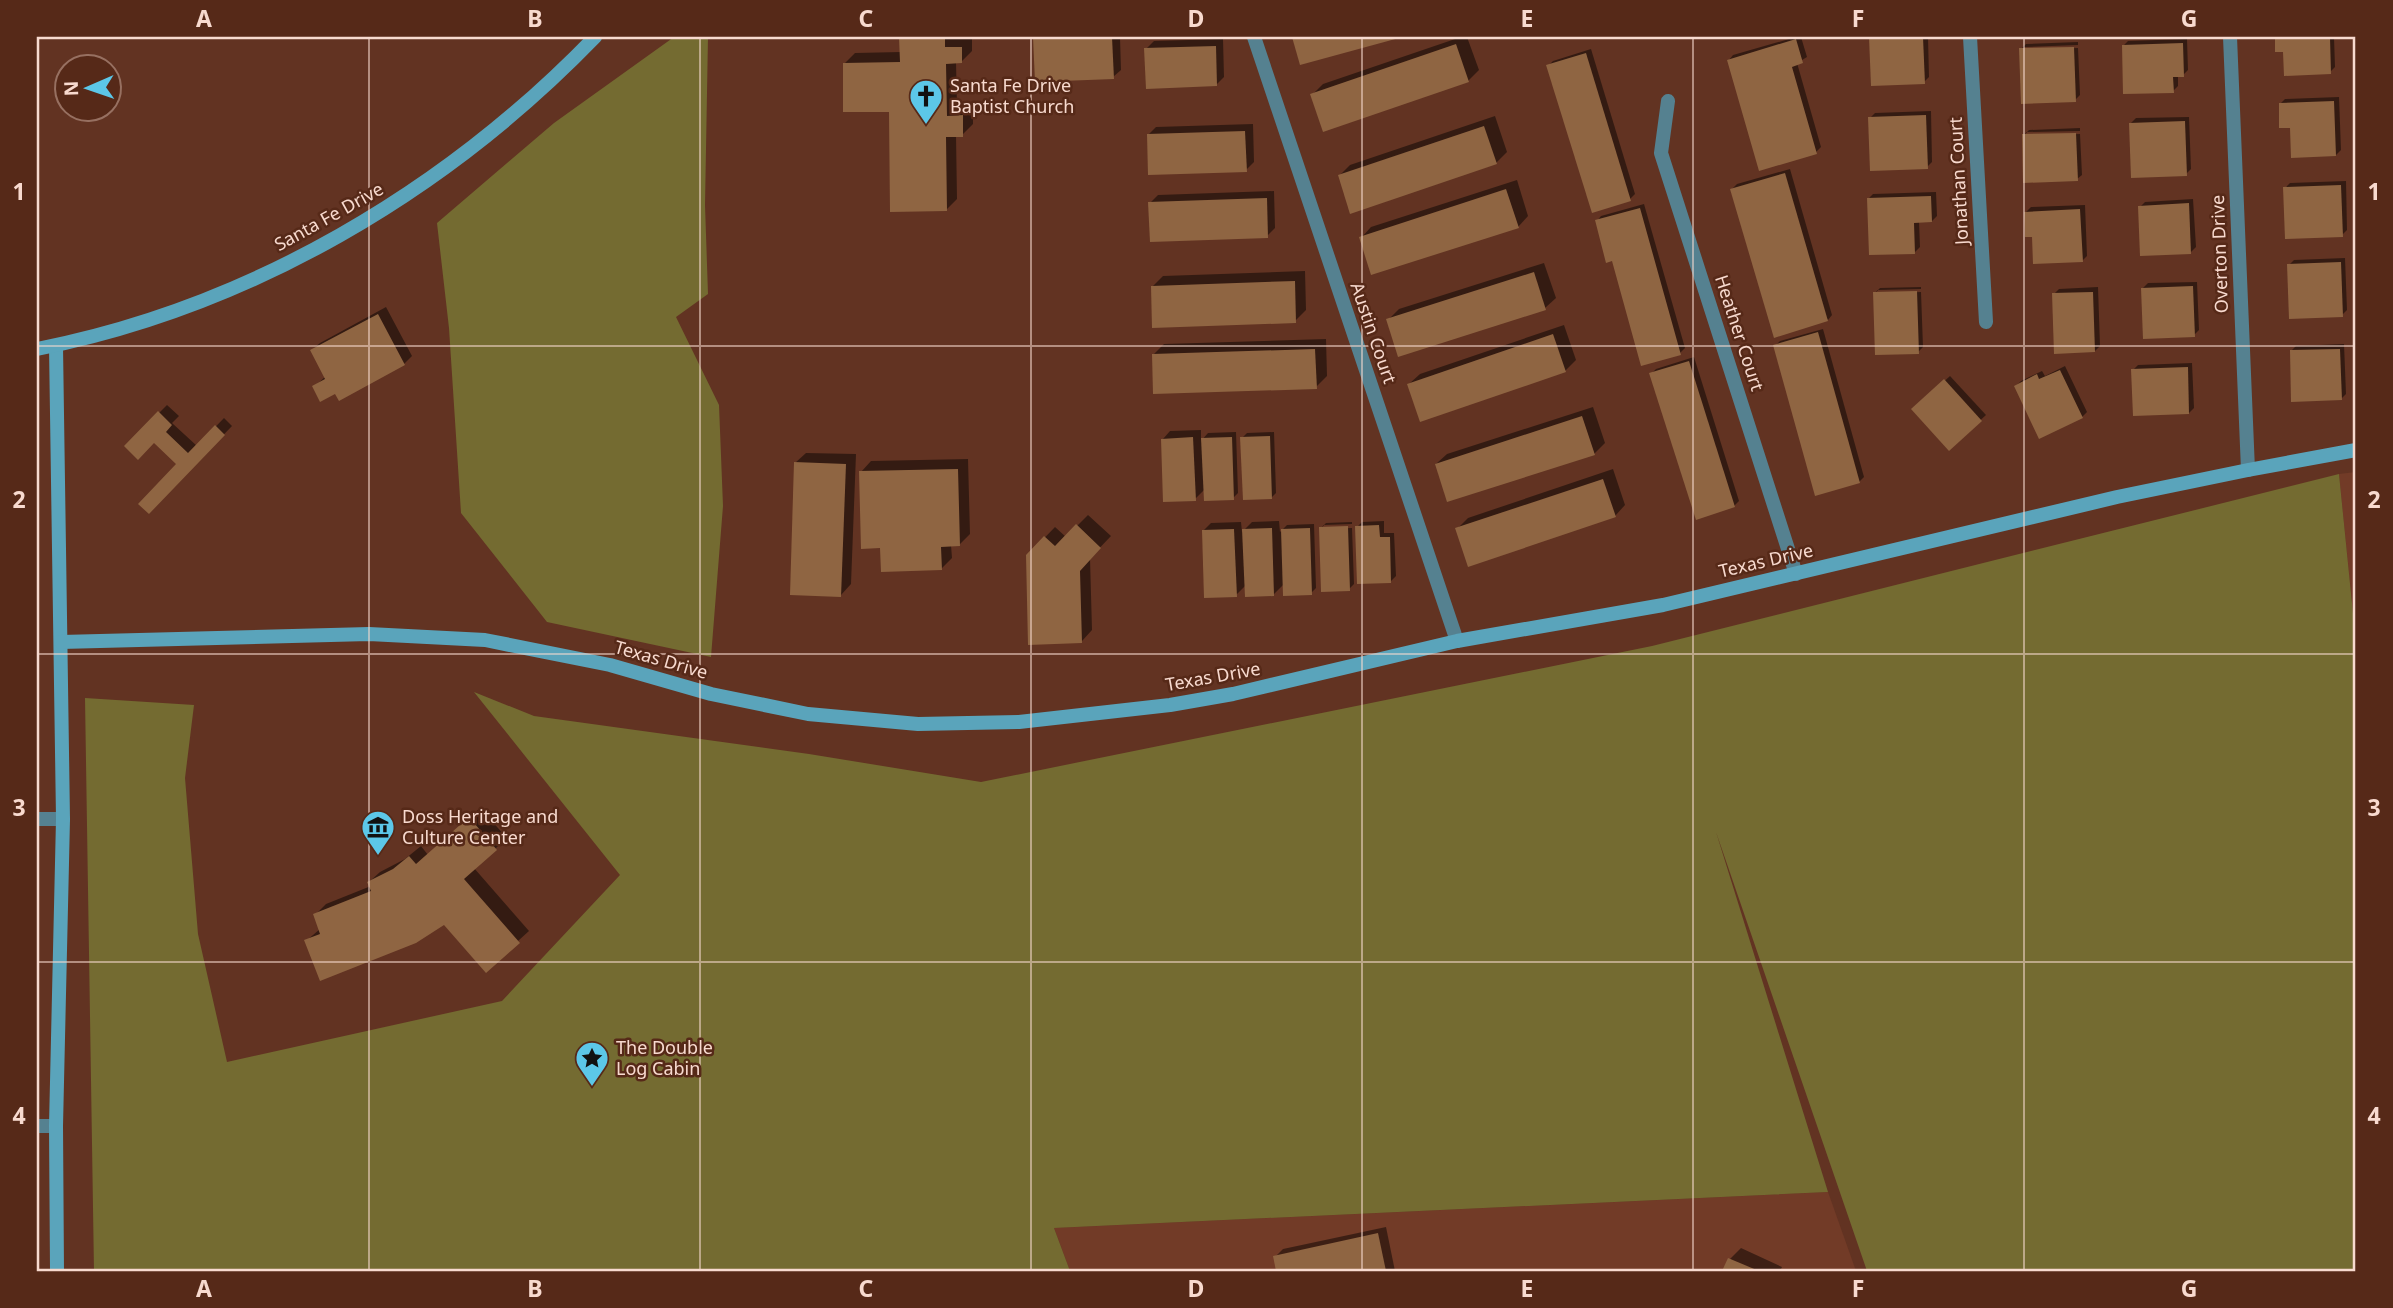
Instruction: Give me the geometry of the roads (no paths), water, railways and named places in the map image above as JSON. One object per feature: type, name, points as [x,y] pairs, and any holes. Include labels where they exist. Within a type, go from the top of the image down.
[{"type":"street","name":"Santa Fe Drive","points":[[37,349],[139,322],[232,289],[357,227],[414,190],[473,146],[538,94],[595,37]]},
{"type":"street","name":"Austin Court","points":[[1254,37],[1457,641]]},
{"type":"street","name":"Jonathan Court","points":[[1970,37],[1986,322]]},
{"type":"street","name":"Overton Drive","points":[[2230,37],[2248,470]]},
{"type":"street","name":"Heather Court","points":[[1668,101],[1661,153],[1796,574]]},
{"type":"street","points":[[56,345],[63,819],[56,1126],[57,1271]]},
{"type":"street","name":"Texas Drive","points":[[61,642],[369,634],[485,640],[610,665],[711,694],[808,714],[918,724],[1018,722],[1182,703],[1233,694],[1457,641],[1663,605],[2117,497],[2356,450]]},
{"type":"street","points":[[37,819],[63,819]]},
{"type":"street","points":[[37,1126],[56,1126]]},
{"type":"place","name":"Santa Fe Drive Baptist Church","points":[[926,126]]},
{"type":"place","name":"Doss Heritage and Culture Center","points":[[378,857]]},
{"type":"place","name":"The Double Log Cabin","points":[[592,1088]]}]
